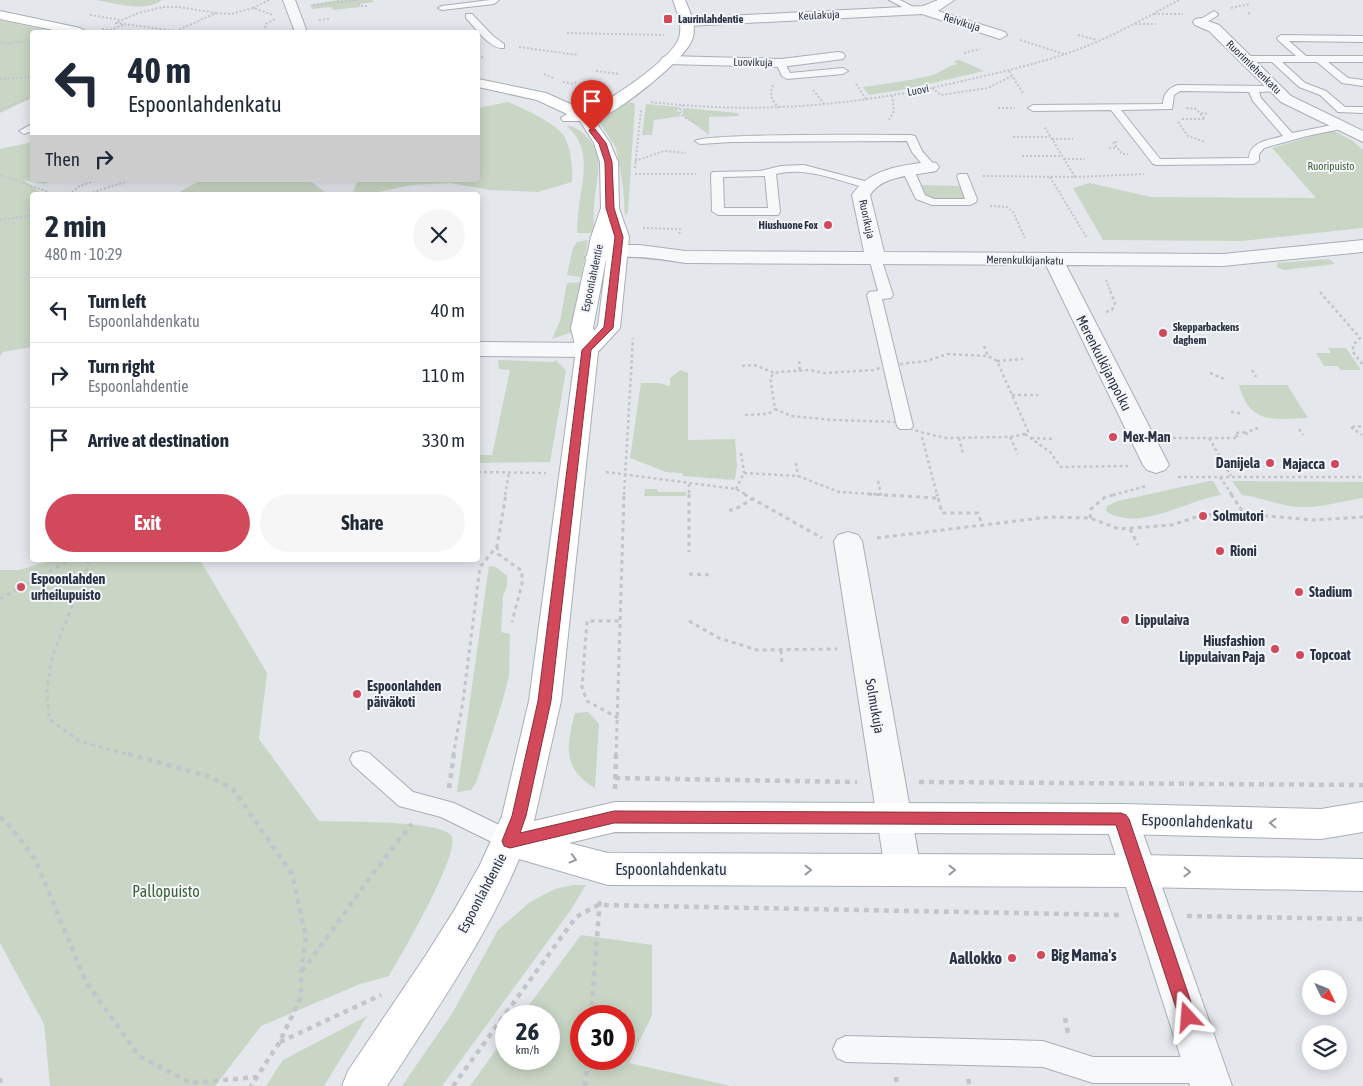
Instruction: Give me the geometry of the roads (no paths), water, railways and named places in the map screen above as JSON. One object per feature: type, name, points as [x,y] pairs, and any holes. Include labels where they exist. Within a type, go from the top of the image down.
[{"type":"main road","points":[[480,83],[508,90],[580,119],[609,107],[668,60],[685,41],[688,22],[679,0]]},
{"type":"main road","points":[[0,15],[71,30]]},
{"type":"main road","name":"Espoonlahdentie","points":[[580,119],[602,143],[608,162],[610,208],[619,237],[609,328],[587,350]]},
{"type":"main road","name":"Espoonlahdentie","points":[[363,1086],[440,968],[486,888],[510,841],[519,816],[545,701],[587,350],[582,328],[596,258],[610,208]]},
{"type":"main road","name":"Espoonlahdenkatu","points":[[510,841],[614,817],[1121,819],[1321,824],[1363,817]]},
{"type":"main road","name":"Espoonlahdenkatu","points":[[510,841],[608,869],[1355,872]]},
{"type":"street","points":[[289,0],[300,30]]},
{"type":"street","name":"Keulakuja","points":[[688,22],[919,10],[933,8],[948,0]]},
{"type":"street","name":"Reivikuja","points":[[919,10],[1000,35]]},
{"type":"street","name":"Ruorimiehenkatu","points":[[1200,22],[1214,28],[1286,99],[1342,123],[1363,137]]},
{"type":"street","name":"Luovikuja","points":[[668,60],[781,63],[838,56]]},
{"type":"street","name":"Ruorikuja","points":[[876,258],[861,196],[868,185],[878,179],[908,170],[930,167]]},
{"type":"street","name":"Merenkulkijankatu","points":[[596,258],[617,257],[638,264],[682,250],[876,258],[1223,260],[1363,246]]},
{"type":"street","name":"Merenkulkijanpolku","points":[[1053,260],[1159,471]]},
{"type":"street","points":[[480,348],[587,350]]},
{"type":"street","name":"Solmukuja","points":[[848,541],[903,870]]},
{"type":"street","points":[[1121,819],[1208,1078]]},
{"type":"lane","points":[[442,8],[494,2],[496,0]]},
{"type":"lane","points":[[893,0],[919,10]]},
{"type":"lane","points":[[1200,22],[1214,14]]},
{"type":"lane","points":[[469,16],[490,38],[501,46]]},
{"type":"lane","points":[[1304,59],[1281,38],[1363,38]]},
{"type":"lane","points":[[1246,59],[1363,59]]},
{"type":"lane","points":[[1274,59],[1302,85],[1323,93],[1342,110],[1363,110]]},
{"type":"lane","points":[[1319,59],[1344,81],[1363,83]]},
{"type":"lane","points":[[781,63],[787,76],[843,71]]},
{"type":"lane","points":[[1033,108],[1168,106],[1170,92],[1178,88],[1276,89]]},
{"type":"lane","points":[[1253,89],[1256,99],[1291,138]]},
{"type":"lane","points":[[1113,107],[1157,162],[1254,161],[1254,154],[1260,146],[1342,123]]},
{"type":"lane","points":[[700,141],[732,139],[911,138],[917,152],[930,167]]},
{"type":"lane","points":[[770,172],[774,212],[718,211],[717,174],[760,174],[781,169],[804,168],[868,185]]},
{"type":"lane","points":[[908,170],[920,197],[936,203],[970,202],[972,199],[963,176]]},
{"type":"lane","points":[[876,258],[886,295],[874,295],[905,426]]},
{"type":"lane","points":[[361,760],[407,800],[440,808],[510,841]]},
{"type":"lane","points":[[1321,824],[1363,833]]},
{"type":"lane","points":[[846,1049],[1043,1054],[1093,1070],[1208,1078]]},
{"type":"place","name":"Laurinlahdentie","points":[[668,19]]},
{"type":"place","name":"Hiushuone Fox","points":[[828,225]]},
{"type":"place","name":"Skepparbackens daghem","points":[[1163,333]]},
{"type":"place","name":"Mex-Man","points":[[1113,437]]},
{"type":"place","name":"Danijela","points":[[1270,463]]},
{"type":"place","name":"Majacca","points":[[1335,464]]},
{"type":"place","name":"Solmutori","points":[[1203,516]]},
{"type":"place","name":"Rioni","points":[[1220,551]]},
{"type":"place","name":"Espoonlahden urheilupuisto","points":[[21,587]]},
{"type":"place","name":"Stadium","points":[[1299,592]]},
{"type":"place","name":"Lippulaiva","points":[[1125,620]]},
{"type":"place","name":"Hiusfashion Lippulaivan Paja","points":[[1275,649]]},
{"type":"place","name":"Topcoat","points":[[1300,655]]},
{"type":"place","name":"Espoonlahden päiväkoti","points":[[357,694]]},
{"type":"place","name":"Big Mama's","points":[[1041,955]]},
{"type":"place","name":"Aallokko","points":[[1012,958]]},
{"type":"park label","name":"Ruoripuisto","points":[[1331,166]]},
{"type":"park label","name":"Pallopuisto","points":[[166,891]]}]
